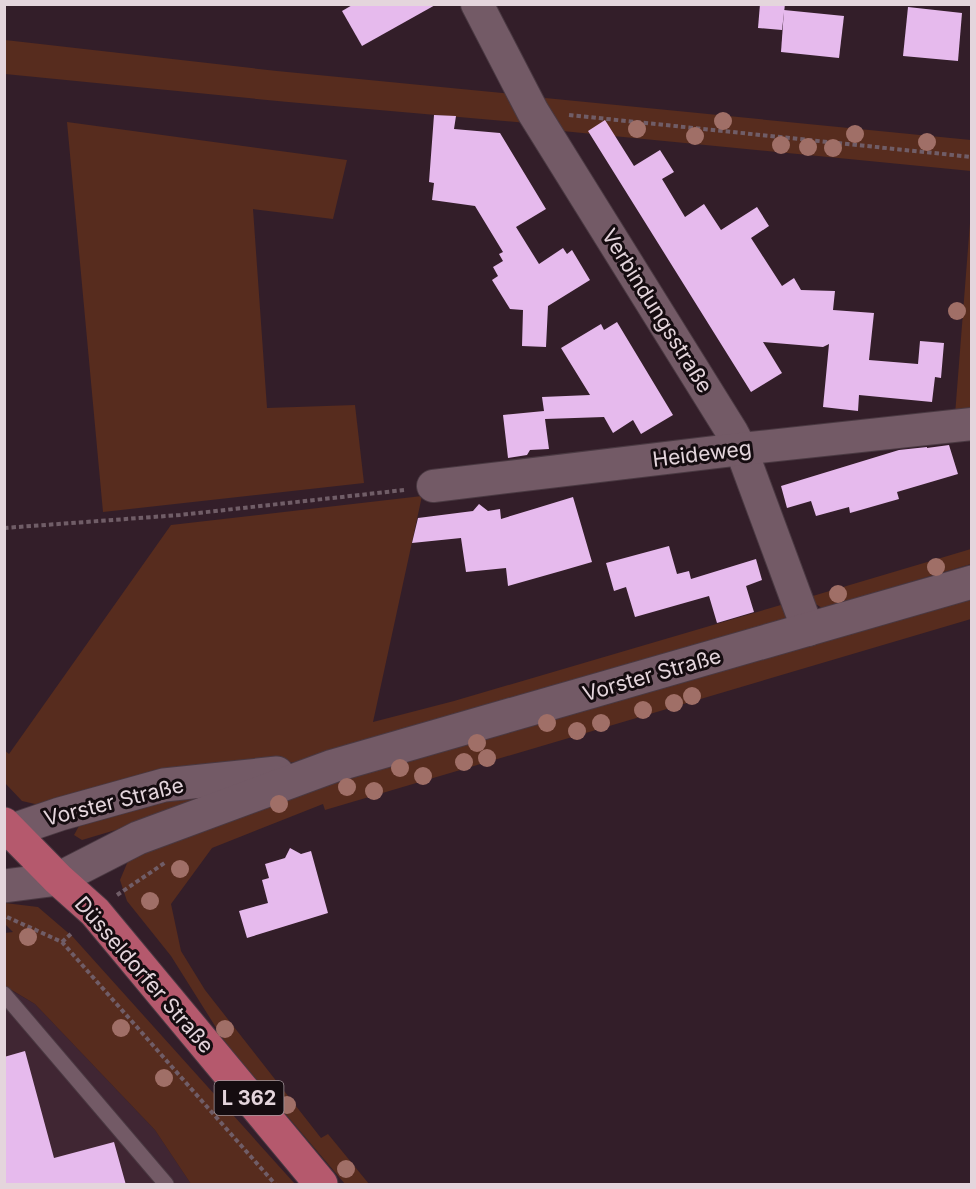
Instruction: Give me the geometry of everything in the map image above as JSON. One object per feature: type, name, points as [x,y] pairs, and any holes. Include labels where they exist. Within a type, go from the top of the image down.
[{"type":"main road","name":"Düsseldorfer Straße","points":[[6,829],[95,912],[321,1185]]},
{"type":"street","name":"Verbindungsstraße","points":[[477,4],[533,112],[741,449],[808,630]]},
{"type":"street","name":"Heideweg","points":[[433,486],[972,424]]},
{"type":"street","name":"Vorster Straße","points":[[58,879],[138,838],[333,766],[972,582]]},
{"type":"street","name":"Vorster Straße","points":[[6,829],[164,785],[333,766]]},
{"type":"street","name":"Düsseldorfer Straße","points":[[4,886],[58,879]]},
{"type":"lane","points":[[4,994],[166,1185]]},
{"type":"path","points":[[533,112],[972,157]]},
{"type":"path","points":[[4,528],[180,515],[433,486]]},
{"type":"path","points":[[4,915],[62,942],[275,1185]]},
{"type":"shaded area","points":[[5,40],[277,71],[513,94],[527,123],[5,74]]},
{"type":"shaded area","points":[[535,97],[971,140],[971,171],[552,130]]},
{"type":"shaded area","points":[[67,122],[347,160],[333,219],[253,209],[267,408],[355,405],[364,483],[103,512]]},
{"type":"shaded area","points":[[971,210],[971,413],[955,415]]},
{"type":"shaded area","points":[[422,496],[373,722],[454,701],[791,602],[784,621],[303,761],[255,767],[48,807],[22,801],[5,783],[4,750],[9,754],[171,525]]},
{"type":"shaded area","points":[[971,549],[971,564],[822,608],[806,598]]},
{"type":"shaded area","points":[[971,593],[971,619],[325,810],[323,804],[212,848],[171,904],[181,951],[205,990],[321,1138],[328,1134],[369,1184],[345,1184],[227,1045],[171,956],[127,901],[120,880],[128,861],[221,814]]},
{"type":"shaded area","points":[[260,787],[82,840],[74,835],[79,826],[188,795]]},
{"type":"shaded area","points":[[5,903],[38,907],[73,937],[295,1184],[191,1184],[155,1130],[35,1004],[5,986],[5,933],[13,932],[5,924]]},
{"type":"shaded area","points":[[4,986],[35,1004],[155,1130],[191,1184],[5,1184]]},
{"type":"building","points":[[354,4],[437,4],[362,46],[342,11]]},
{"type":"building","points":[[760,4],[785,4],[782,30],[758,28]]},
{"type":"building","points":[[908,7],[962,13],[958,61],[903,56]]},
{"type":"building","points":[[784,10],[844,16],[839,58],[781,52]]},
{"type":"building","points":[[434,115],[456,116],[454,129],[500,133],[546,209],[516,227],[539,264],[563,248],[567,254],[572,250],[590,280],[548,306],[546,347],[522,346],[523,310],[510,309],[492,280],[498,276],[493,267],[503,261],[499,254],[503,252],[475,206],[432,200],[434,183],[429,182]]},
{"type":"building","points":[[605,120],[634,166],[660,150],[674,172],[662,179],[685,217],[704,204],[721,230],[757,207],[769,226],[751,238],[782,286],[794,278],[801,290],[835,291],[833,310],[874,313],[869,360],[918,364],[920,341],[944,343],[941,378],[935,377],[932,402],[859,395],[858,411],[823,407],[829,344],[823,347],[763,342],[782,373],[751,392],[588,131]]},
{"type":"building","points":[[617,322],[673,415],[641,434],[633,420],[613,433],[604,417],[545,419],[549,449],[530,450],[527,455],[508,458],[503,415],[544,411],[542,397],[590,395],[561,348],[601,324],[604,330]]},
{"type":"building","points":[[949,445],[958,474],[897,492],[899,499],[850,513],[849,507],[816,516],[811,501],[787,508],[781,486],[899,450]]},
{"type":"building","points":[[573,497],[592,562],[561,571],[508,586],[506,568],[466,572],[461,538],[412,543],[418,518],[473,511],[479,504],[488,511],[500,509],[501,519]]},
{"type":"building","points":[[669,546],[677,574],[689,571],[691,579],[756,559],[762,580],[746,586],[754,612],[717,623],[709,596],[635,617],[626,587],[614,591],[606,563]]},
{"type":"building","points":[[290,848],[301,854],[311,851],[328,913],[247,938],[239,911],[268,903],[262,880],[269,878],[265,864],[285,858]]},
{"type":"building","points":[[25,1051],[54,1158],[114,1142],[126,1185],[4,1185],[4,1057]]}]
